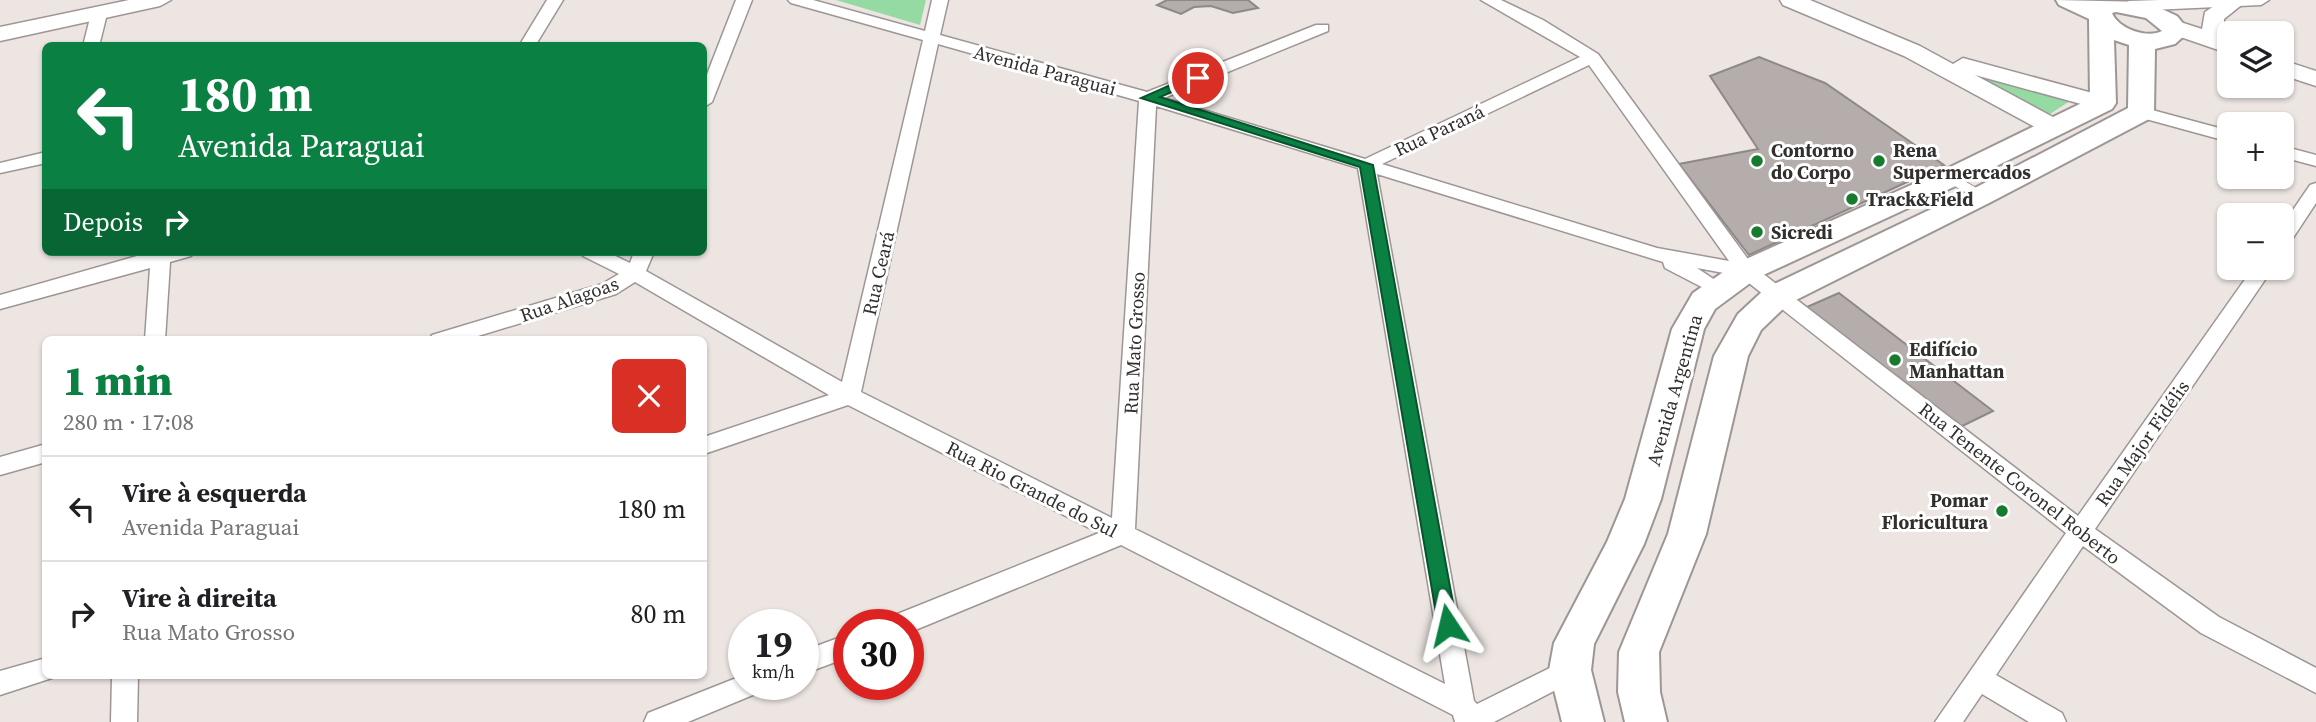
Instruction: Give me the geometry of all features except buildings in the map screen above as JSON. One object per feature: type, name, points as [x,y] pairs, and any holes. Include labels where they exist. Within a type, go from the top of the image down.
[{"type":"main road","points":[[2067,0],[2109,9]]},
{"type":"main road","points":[[1646,722],[1639,692],[1639,652],[1687,534],[1731,356],[1740,331],[1762,306],[1777,296],[1981,196],[2141,111],[2160,28],[2122,34],[2109,9]]},
{"type":"main road","points":[[2103,103],[2109,9]]},
{"type":"main road","name":"Avenida Argentina","points":[[1570,670],[1574,643],[1625,544],[1643,499],[1688,329],[1697,306],[1731,280],[2103,103]]},
{"type":"main road","points":[[1570,670],[1583,722]]},
{"type":"street","points":[[0,34],[160,0]]},
{"type":"street","points":[[529,42],[555,0]]},
{"type":"street","points":[[707,94],[744,0]]},
{"type":"street","name":"Avenida Paraguai","points":[[796,0],[1148,98],[1655,254],[1731,280]]},
{"type":"street","name":"Rua Ceará","points":[[849,396],[940,0]]},
{"type":"street","points":[[1489,0],[1537,23],[1592,57]]},
{"type":"street","points":[[1791,0],[1912,51],[2055,128]]},
{"type":"street","points":[[2109,9],[2260,0]]},
{"type":"street","points":[[2160,28],[2233,3]]},
{"type":"street","points":[[2217,30],[2213,17],[2233,3]]},
{"type":"street","points":[[92,42],[99,14]]},
{"type":"street","points":[[1148,98],[1322,28]]},
{"type":"street","points":[[2160,28],[2217,42]]},
{"type":"street","points":[[1912,51],[2103,103]]},
{"type":"street","name":"Rua Paraná","points":[[1366,165],[1592,57]]},
{"type":"street","name":"Rua Tenente Coronel Roberto","points":[[1592,57],[1731,280],[1777,296],[1959,434],[2081,532],[2210,625],[2316,681]]},
{"type":"street","points":[[2294,71],[2316,79]]},
{"type":"street","name":"Rua Mato Grosso","points":[[1123,534],[1148,98]]},
{"type":"street","points":[[2141,111],[2217,132]]},
{"type":"street","points":[[2294,155],[2316,161]]},
{"type":"street","points":[[0,168],[42,158]]},
{"type":"street","points":[[1366,165],[1470,717],[1570,670]]},
{"type":"street","points":[[2294,222],[2316,189]]},
{"type":"street","name":"Avenida Paraguai","points":[[1655,254],[1731,280]]},
{"type":"street","points":[[0,302],[158,256]]},
{"type":"street","points":[[155,336],[161,256]]},
{"type":"street","name":"Rua Rio Grande do Sul","points":[[608,256],[640,263],[849,396],[1123,534],[1470,717]]},
{"type":"street","name":"Rua Alagoas","points":[[453,336],[609,289],[640,263]]},
{"type":"street","name":"Rua Major Fidélis","points":[[1948,722],[2255,280]]},
{"type":"street","points":[[707,445],[849,396]]},
{"type":"street","points":[[0,466],[42,454]]},
{"type":"street","points":[[924,615],[1123,534]]},
{"type":"street","points":[[0,682],[42,669]]},
{"type":"street","points":[[1978,678],[2053,722]]},
{"type":"street","points":[[124,722],[125,679]]},
{"type":"street","points":[[657,722],[728,693]]},
{"type":"lane","points":[[1950,178],[1981,196]]},
{"type":"green space","points":[[836,0],[926,0],[920,25]]},
{"type":"green space","points":[[1933,59],[2073,99],[2047,116]]},
{"type":"place","name":"Contorno do Corpo","points":[[1757,161]]},
{"type":"place","name":"Rena Supermercados","points":[[1879,161]]},
{"type":"place","name":"Track&Field","points":[[1852,199]]},
{"type":"place","name":"Sicredi","points":[[1757,232]]},
{"type":"place","name":"Edifício Manhattan","points":[[1895,360]]},
{"type":"place","name":"Pomar Floricultura","points":[[2002,511]]},
{"type":"route","points":[[1198,78],[1148,98],[1366,165],[1448,625]]}]
